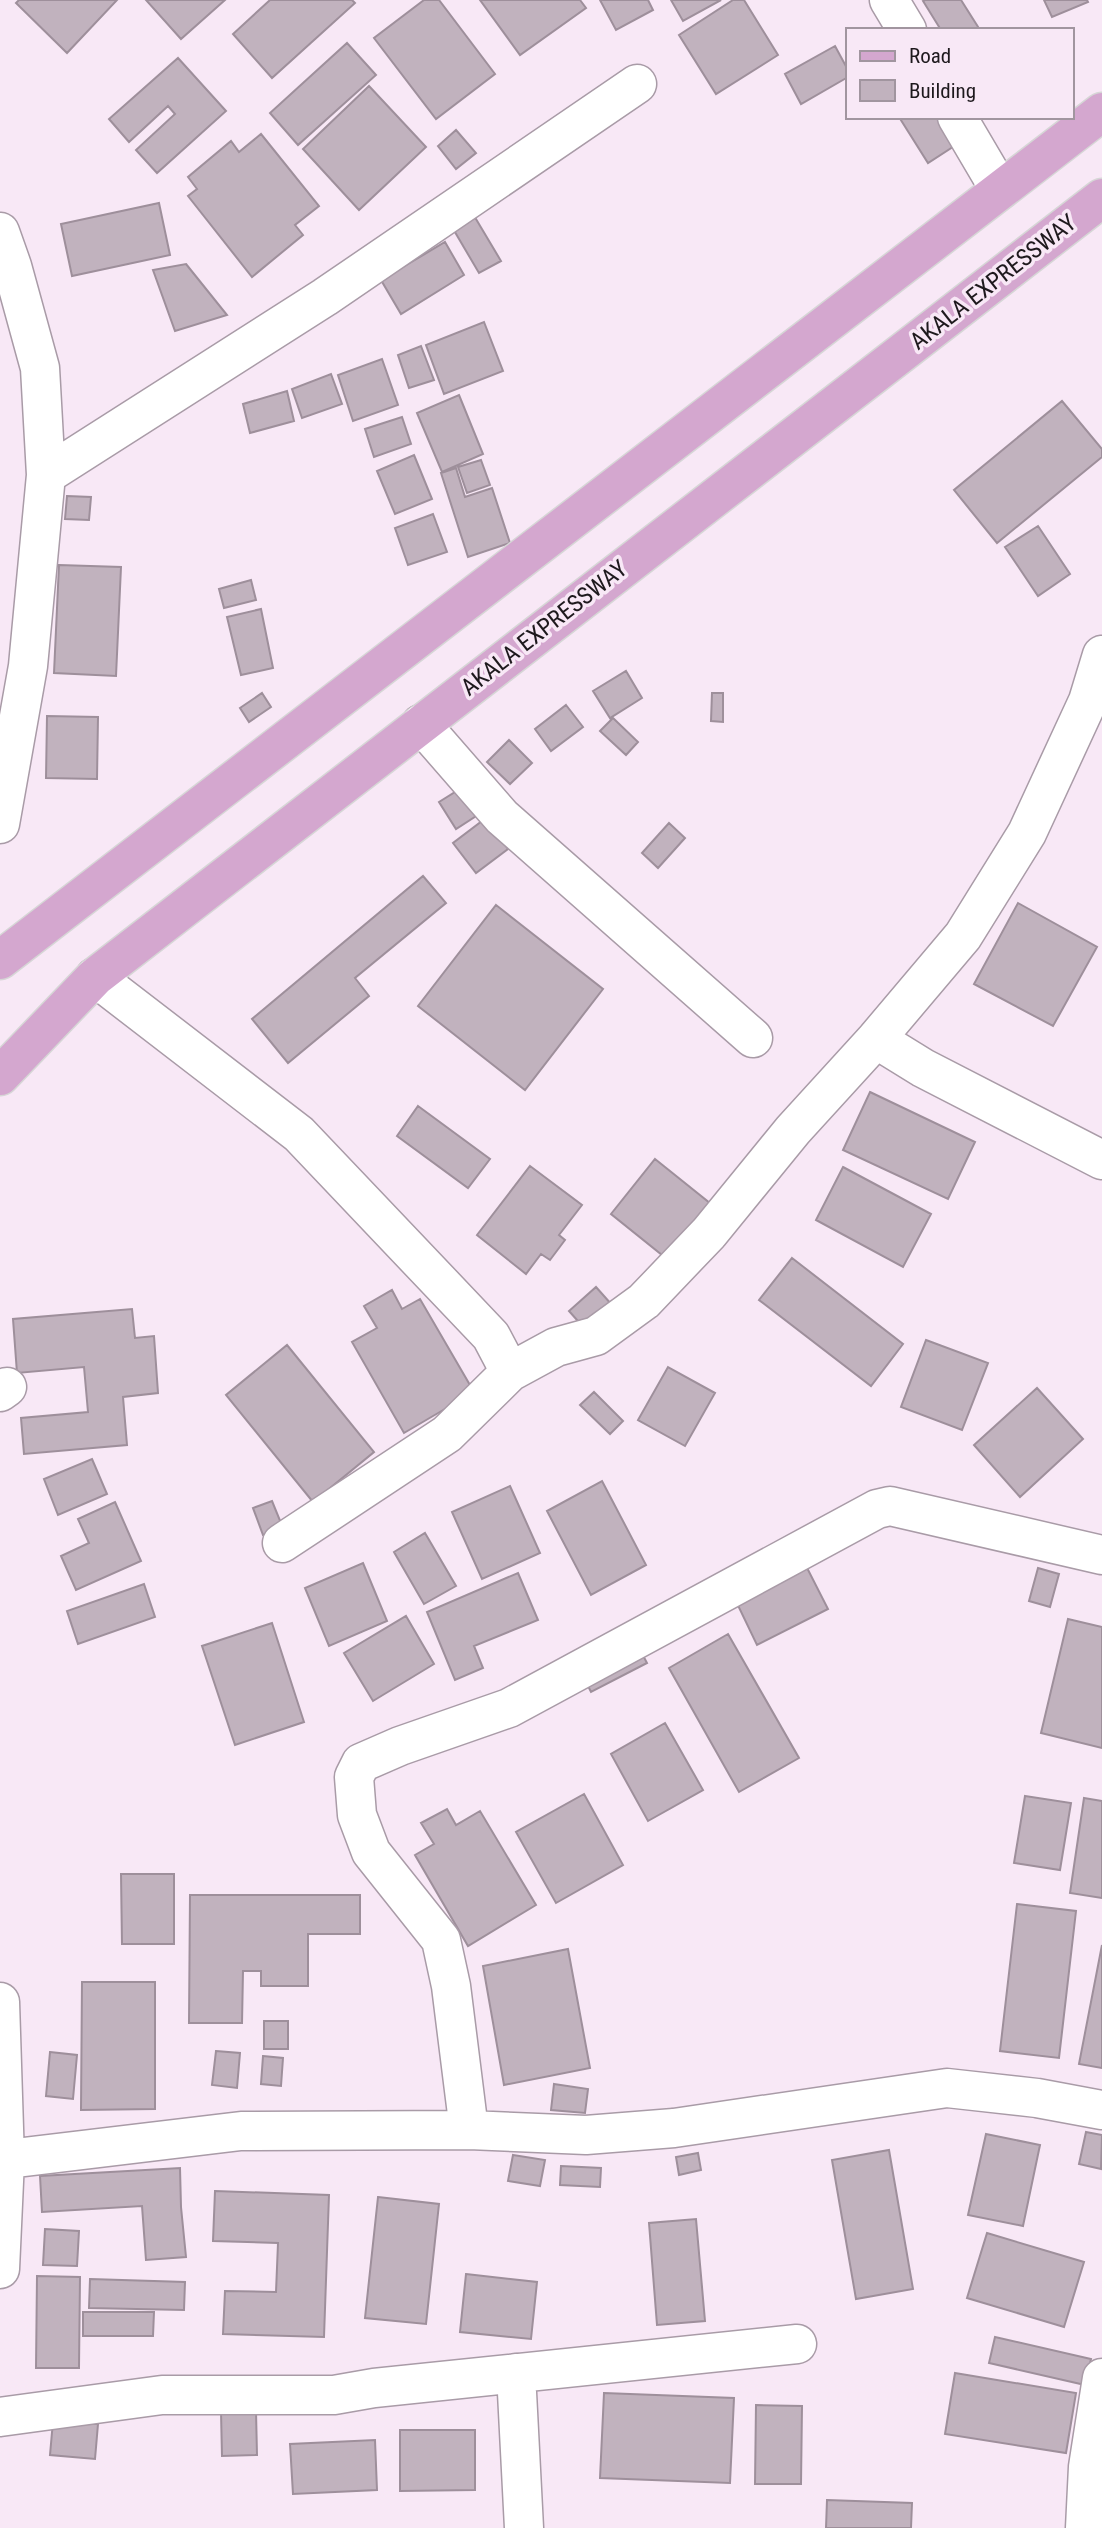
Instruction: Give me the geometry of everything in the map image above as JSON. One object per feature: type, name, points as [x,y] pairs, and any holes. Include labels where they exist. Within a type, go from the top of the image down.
[{"type":"main road","points":[[0,960],[1102,112]]},
{"type":"main road","name":"AKALA EXPRESSWAY","points":[[0,1076],[95,977],[1102,198]]},
{"type":"street","points":[[889,0],[906,28]]},
{"type":"street","points":[[46,475],[324,297],[637,84]]},
{"type":"street","points":[[958,119],[1000,190]]},
{"type":"street","points":[[0,232],[40,368],[46,475],[28,666],[0,824]]},
{"type":"street","points":[[282,1543],[447,1434],[510,1372],[556,1347],[596,1336],[644,1301],[709,1233],[793,1130],[876,1039],[963,936],[1027,833],[1088,701],[1102,655]]},
{"type":"street","points":[[421,723],[502,817],[753,1038]]},
{"type":"street","points":[[95,977],[299,1134],[491,1336],[510,1372]]},
{"type":"street","points":[[876,1039],[923,1068],[1102,1160]]},
{"type":"street","points":[[469,2130],[451,1986],[441,1940],[371,1852],[357,1815],[354,1777],[361,1763],[400,1745],[509,1708],[877,1509],[890,1506],[1102,1555]]},
{"type":"street","points":[[0,2002],[3,2160],[0,2269]]},
{"type":"street","points":[[3,2160],[242,2132],[469,2130],[586,2135],[674,2128],[947,2088],[1037,2098],[1102,2110]]},
{"type":"street","points":[[0,2417],[162,2395],[334,2395],[374,2388],[797,2344]]},
{"type":"street","points":[[516,2373],[524,2528]]},
{"type":"street","points":[[1086,2528],[1088,2467],[1102,2378]]},
{"type":"building","points":[[19,0],[117,0],[67,53],[16,3]]},
{"type":"building","points":[[146,0],[225,0],[181,39]]},
{"type":"building","points":[[270,0],[352,0],[355,3],[272,78],[233,34]]},
{"type":"building","points":[[424,0],[439,0],[495,74],[436,119],[374,38]]},
{"type":"building","points":[[480,0],[580,0],[586,8],[520,55]]},
{"type":"building","points":[[600,0],[648,0],[653,10],[616,30]]},
{"type":"building","points":[[671,0],[721,0],[683,21]]},
{"type":"building","points":[[733,0],[744,0],[778,55],[716,94],[679,35]]},
{"type":"building","points":[[961,0],[979,28],[940,28],[923,1]]},
{"type":"building","points":[[1044,0],[1087,0],[1088,2],[1052,17]]},
{"type":"building","points":[[347,43],[376,75],[298,145],[270,113]]},
{"type":"building","points":[[835,46],[846,66],[846,78],[801,104],[785,74]]},
{"type":"building","points":[[178,58],[226,111],[157,173],[136,150],[175,114],[168,106],[129,142],[109,119]]},
{"type":"building","points":[[369,86],[426,147],[359,210],[303,149]]},
{"type":"building","points":[[900,119],[944,119],[959,143],[928,163]]},
{"type":"building","points":[[456,130],[476,153],[456,169],[438,146]]},
{"type":"building","points":[[261,134],[319,206],[295,225],[303,235],[252,277],[188,196],[197,189],[188,177],[231,141],[239,152]]},
{"type":"building","points":[[159,203],[170,255],[72,276],[61,224]]},
{"type":"building","points":[[473,214],[501,261],[479,273],[452,227]]},
{"type":"building","points":[[445,242],[464,275],[401,314],[381,280]]},
{"type":"building","points":[[186,264],[227,315],[175,331],[153,270]]},
{"type":"building","points":[[484,322],[503,371],[444,394],[426,345]]},
{"type":"building","points":[[421,346],[434,380],[409,388],[398,355]]},
{"type":"building","points":[[382,359],[398,405],[353,421],[338,375]]},
{"type":"building","points":[[331,374],[342,404],[302,418],[292,389]]},
{"type":"building","points":[[287,391],[294,421],[250,433],[243,404]]},
{"type":"building","points":[[459,395],[483,454],[442,472],[417,413]]},
{"type":"building","points":[[1062,401],[1102,449],[1102,457],[997,543],[954,490]]},
{"type":"building","points":[[402,417],[411,444],[374,457],[365,429]]},
{"type":"building","points":[[414,455],[432,499],[395,514],[377,471]]},
{"type":"building","points":[[481,460],[490,485],[467,493],[458,467]]},
{"type":"building","points":[[456,468],[465,497],[492,488],[510,543],[468,557],[441,473]]},
{"type":"building","points":[[67,496],[91,497],[89,520],[65,519]]},
{"type":"building","points":[[433,514],[447,552],[408,565],[395,528]]},
{"type":"building","points":[[1038,526],[1070,574],[1038,596],[1005,547]]},
{"type":"building","points":[[59,565],[121,567],[116,676],[54,673]]},
{"type":"building","points":[[251,580],[256,600],[224,608],[219,589]]},
{"type":"building","points":[[261,609],[273,668],[241,675],[227,617]]},
{"type":"building","points":[[626,671],[642,698],[610,718],[593,691]]},
{"type":"building","points":[[262,693],[271,707],[249,722],[240,708]]},
{"type":"building","points":[[712,693],[723,693],[723,722],[711,721]]},
{"type":"building","points":[[566,705],[583,727],[551,751],[535,729]]},
{"type":"building","points":[[47,716],[98,717],[97,779],[46,778]]},
{"type":"building","points":[[613,718],[638,742],[626,755],[600,731]]},
{"type":"building","points":[[509,740],[532,763],[510,784],[487,762]]},
{"type":"building","points":[[468,784],[484,811],[456,829],[439,802]]},
{"type":"building","points":[[486,818],[508,849],[476,873],[453,843]]},
{"type":"building","points":[[669,823],[685,838],[658,868],[642,853]]},
{"type":"building","points":[[423,876],[446,903],[355,978],[369,996],[288,1063],[252,1019]]},
{"type":"building","points":[[1018,903],[1097,947],[1053,1026],[974,984]]},
{"type":"building","points":[[496,905],[603,989],[525,1090],[418,1006]]},
{"type":"building","points":[[870,1092],[975,1142],[948,1199],[843,1150]]},
{"type":"building","points":[[418,1106],[490,1159],[468,1188],[397,1136]]},
{"type":"building","points":[[655,1159],[716,1208],[672,1263],[611,1214]]},
{"type":"building","points":[[530,1166],[582,1205],[559,1235],[565,1240],[550,1260],[541,1254],[526,1274],[477,1235]]},
{"type":"building","points":[[843,1167],[931,1214],[903,1267],[816,1220]]},
{"type":"building","points":[[792,1258],[903,1344],[871,1386],[759,1300]]},
{"type":"building","points":[[596,1287],[612,1305],[585,1329],[569,1311]]},
{"type":"building","points":[[392,1290],[402,1309],[420,1299],[474,1392],[404,1433],[352,1342],[377,1328],[364,1306]]},
{"type":"building","points":[[132,1309],[135,1338],[154,1336],[158,1393],[123,1397],[127,1445],[24,1454],[21,1418],[88,1412],[84,1367],[17,1373],[13,1319]]},
{"type":"building","points":[[926,1340],[988,1363],[962,1430],[901,1407]]},
{"type":"building","points":[[287,1345],[374,1452],[313,1502],[226,1395]]},
{"type":"building","points":[[668,1367],[715,1393],[685,1446],[638,1420]]},
{"type":"building","points":[[1037,1388],[1083,1439],[1020,1497],[974,1445]]},
{"type":"building","points":[[594,1392],[623,1421],[610,1434],[580,1405]]},
{"type":"building","points":[[92,1459],[107,1494],[58,1515],[44,1479]]},
{"type":"building","points":[[602,1481],[646,1565],[591,1595],[547,1511]]},
{"type":"building","points":[[510,1486],[540,1553],[482,1579],[452,1512]]},
{"type":"building","points":[[272,1501],[283,1528],[263,1535],[253,1508]]},
{"type":"building","points":[[115,1502],[141,1561],[76,1590],[61,1556],[89,1543],[78,1519]]},
{"type":"building","points":[[425,1533],[456,1586],[424,1604],[394,1552]]},
{"type":"building","points":[[802,1558],[828,1609],[757,1645],[732,1593]]},
{"type":"building","points":[[363,1563],[387,1621],[329,1646],[305,1588]]},
{"type":"building","points":[[1038,1568],[1059,1574],[1050,1607],[1029,1601]]},
{"type":"building","points":[[518,1573],[538,1620],[474,1646],[483,1668],[455,1680],[427,1612]]},
{"type":"building","points":[[144,1584],[155,1617],[78,1644],[67,1611]]},
{"type":"building","points":[[406,1616],[434,1664],[373,1701],[344,1653]]},
{"type":"building","points":[[1068,1619],[1102,1627],[1102,1748],[1041,1733]]},
{"type":"building","points":[[272,1623],[304,1722],[235,1745],[202,1646]]},
{"type":"building","points":[[728,1634],[799,1758],[739,1792],[669,1668]]},
{"type":"building","points":[[636,1642],[647,1663],[591,1692],[580,1670]]},
{"type":"building","points":[[665,1723],[703,1790],[648,1821],[611,1754]]},
{"type":"building","points":[[584,1794],[623,1865],[556,1903],[516,1832]]},
{"type":"building","points":[[1025,1796],[1071,1803],[1060,1870],[1014,1863]]},
{"type":"building","points":[[1084,1798],[1102,1801],[1102,1898],[1070,1893]]},
{"type":"building","points":[[447,1809],[456,1825],[480,1811],[536,1905],[468,1946],[415,1855],[434,1844],[421,1823]]},
{"type":"building","points":[[121,1874],[174,1874],[174,1944],[122,1944]]},
{"type":"building","points":[[190,1895],[360,1895],[360,1934],[308,1934],[308,1986],[261,1986],[261,1971],[243,1971],[242,2023],[189,2023]]},
{"type":"building","points":[[1017,1904],[1076,1911],[1059,2058],[1000,2051]]},
{"type":"building","points":[[1102,1945],[1102,2068],[1079,2064]]},
{"type":"building","points":[[568,1949],[590,2068],[504,2085],[483,1966]]},
{"type":"building","points":[[82,1982],[155,1982],[155,2109],[81,2110]]},
{"type":"building","points":[[264,2021],[288,2021],[288,2049],[264,2049]]},
{"type":"building","points":[[216,2051],[240,2053],[237,2088],[212,2085]]},
{"type":"building","points":[[50,2052],[77,2055],[73,2099],[46,2096]]},
{"type":"building","points":[[263,2056],[283,2058],[281,2086],[261,2084]]},
{"type":"building","points":[[554,2084],[588,2089],[585,2113],[551,2110]]},
{"type":"building","points":[[1086,2132],[1102,2135],[1101,2169],[1079,2164]]},
{"type":"building","points":[[986,2134],[1040,2145],[1023,2226],[968,2215]]},
{"type":"building","points":[[889,2150],[913,2289],[856,2299],[832,2160]]},
{"type":"building","points":[[698,2153],[701,2170],[679,2175],[676,2157]]},
{"type":"building","points":[[513,2155],[545,2160],[540,2186],[508,2181]]},
{"type":"building","points":[[561,2166],[601,2168],[600,2187],[560,2185]]},
{"type":"building","points":[[180,2168],[186,2257],[146,2260],[142,2206],[42,2212],[40,2176]]},
{"type":"building","points":[[215,2191],[329,2195],[324,2337],[223,2334],[225,2291],[276,2292],[278,2243],[213,2241]]},
{"type":"building","points":[[378,2197],[439,2204],[426,2324],[365,2318]]},
{"type":"building","points":[[696,2219],[705,2321],[657,2325],[649,2223]]},
{"type":"building","points":[[45,2229],[79,2231],[77,2266],[43,2265]]},
{"type":"building","points":[[987,2233],[1084,2262],[1064,2327],[967,2298]]},
{"type":"building","points":[[466,2274],[537,2282],[531,2339],[460,2332]]},
{"type":"building","points":[[37,2276],[80,2277],[79,2368],[36,2368]]},
{"type":"building","points":[[90,2279],[185,2282],[184,2310],[89,2308]]},
{"type":"building","points":[[83,2312],[154,2312],[153,2336],[83,2336]]},
{"type":"building","points":[[995,2337],[1091,2359],[1085,2385],[989,2363]]},
{"type":"building","points":[[955,2373],[1076,2393],[1066,2453],[945,2434]]},
{"type":"building","points":[[604,2393],[734,2398],[730,2483],[600,2478]]},
{"type":"building","points":[[756,2405],[802,2406],[801,2484],[755,2484]]},
{"type":"building","points":[[256,2411],[257,2455],[222,2456],[221,2412]]},
{"type":"building","points":[[53,2421],[98,2424],[95,2459],[50,2455]]},
{"type":"building","points":[[400,2430],[475,2430],[475,2490],[400,2491]]},
{"type":"building","points":[[375,2440],[377,2490],[293,2494],[290,2444]]},
{"type":"building","points":[[827,2500],[912,2503],[911,2528],[826,2528]]}]
